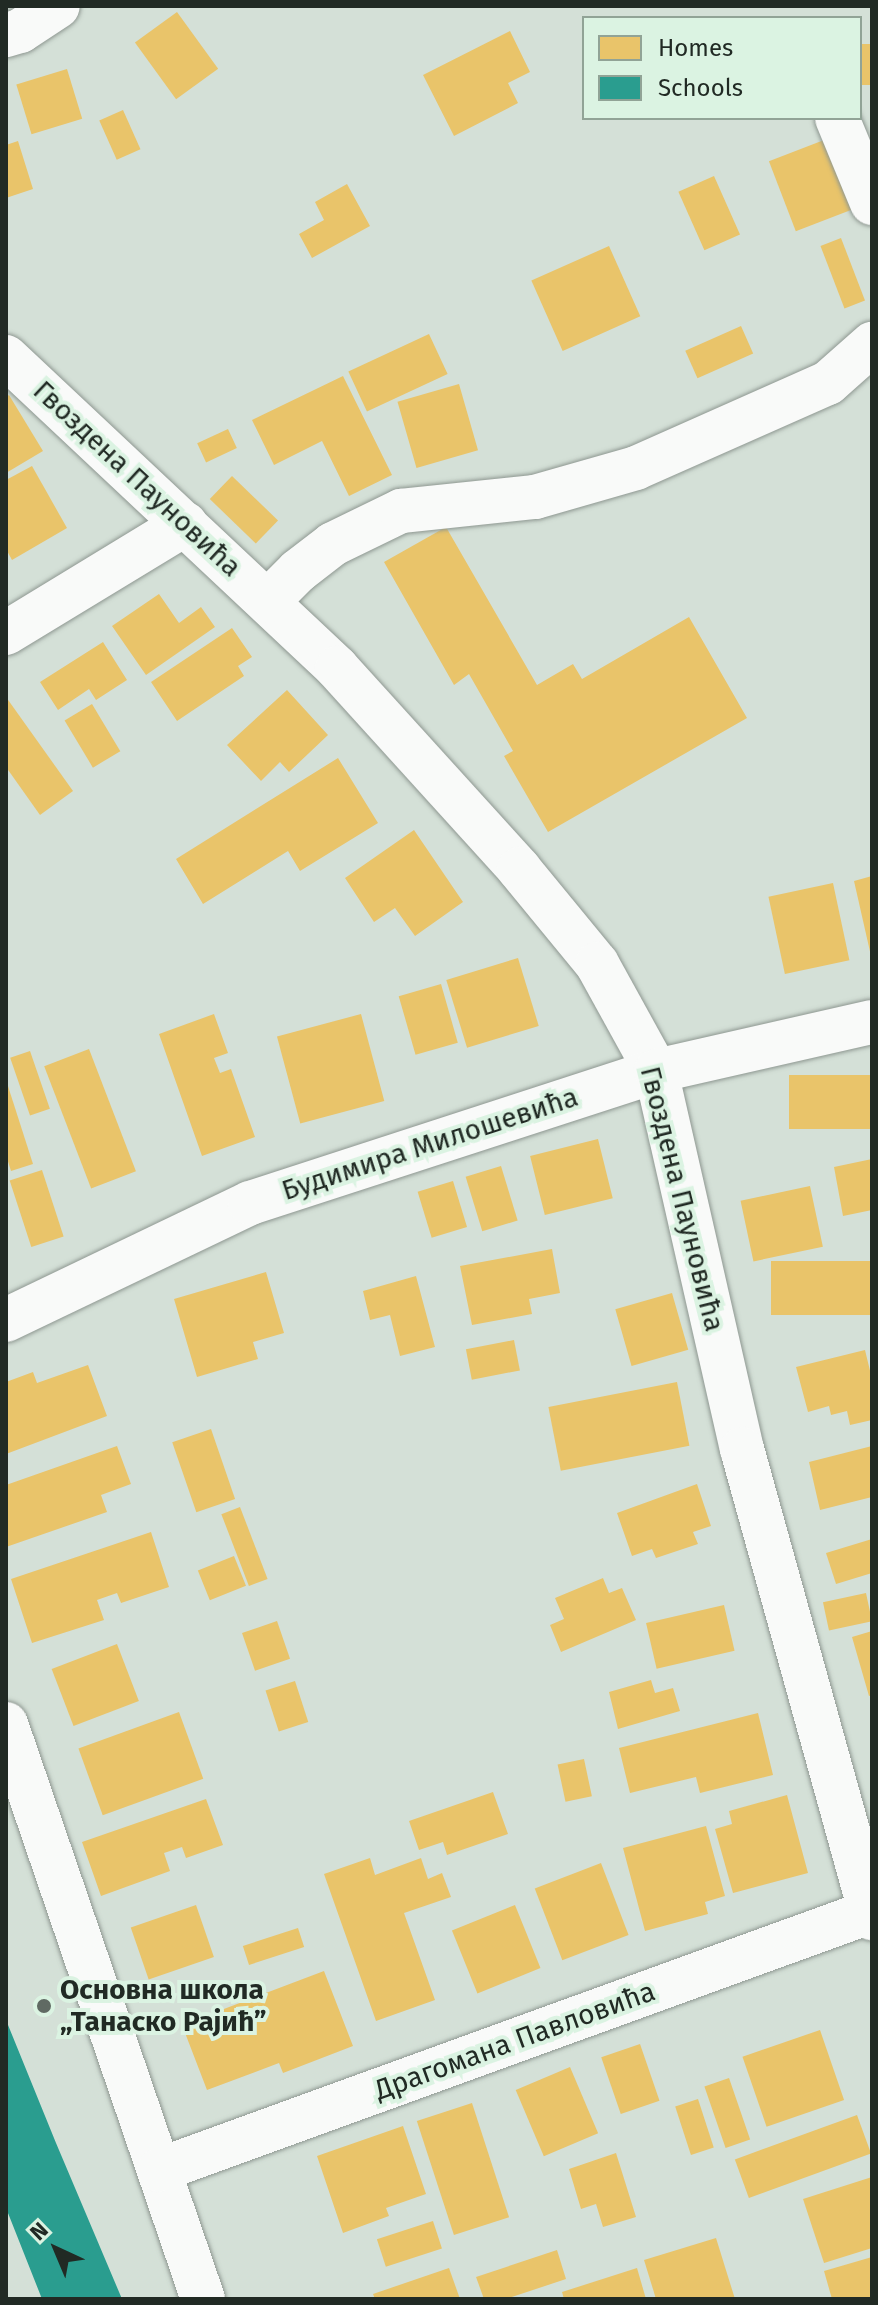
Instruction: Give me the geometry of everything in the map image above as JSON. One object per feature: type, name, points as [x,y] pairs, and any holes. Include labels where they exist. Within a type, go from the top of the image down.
[{"type":"street","points":[[6,35],[20,31],[58,6]]},
{"type":"street","points":[[838,120],[872,203]]},
{"type":"street","points":[[268,601],[298,571],[333,544],[401,511],[535,497],[636,468],[828,383],[872,344]]},
{"type":"street","name":"Гвоздена Пауновића","points":[[6,357],[337,668],[519,869],[597,964],[656,1071],[742,1449],[872,1913]]},
{"type":"street","points":[[6,633],[185,524]]},
{"type":"street","name":"Будимира Милошевића","points":[[6,1320],[250,1203],[656,1071],[872,1022]]},
{"type":"street","points":[[6,1724],[203,2299]]},
{"type":"street","name":"Драгомана Павловића","points":[[159,2170],[872,1913]]},
{"type":"building: Homes","points":[[177,12],[218,69],[176,99],[135,43]]},
{"type":"building: Homes","points":[[510,31],[530,72],[508,83],[518,103],[454,136],[423,75]]},
{"type":"building: Homes","points":[[862,44],[872,44],[872,85],[862,85]]},
{"type":"building: Homes","points":[[67,69],[82,119],[32,134],[16,84]]},
{"type":"building: Homes","points":[[123,110],[140,149],[117,160],[99,121]]},
{"type":"building: Homes","points":[[824,140],[851,210],[796,231],[769,161]]},
{"type":"building: Homes","points":[[18,141],[33,189],[6,198],[6,145]]},
{"type":"building: Homes","points":[[714,176],[740,234],[704,250],[678,192]]},
{"type":"building: Homes","points":[[347,184],[370,226],[312,258],[299,234],[324,220],[315,202]]},
{"type":"building: Homes","points":[[841,238],[865,301],[844,308],[820,246]]},
{"type":"building: Homes","points":[[609,246],[640,316],[563,351],[531,281]]},
{"type":"building: Homes","points":[[741,326],[753,353],[697,378],[685,351]]},
{"type":"building: Homes","points":[[429,334],[448,374],[367,411],[348,372]]},
{"type":"building: Homes","points":[[343,376],[392,475],[349,496],[322,441],[274,465],[252,420]]},
{"type":"building: Homes","points":[[459,384],[478,450],[416,468],[397,402]]},
{"type":"building: Homes","points":[[9,395],[43,451],[6,473],[6,397]]},
{"type":"building: Homes","points":[[228,429],[237,448],[206,462],[197,443]]},
{"type":"building: Homes","points":[[32,466],[67,528],[12,560],[6,549],[6,480]]},
{"type":"building: Homes","points":[[232,476],[278,520],[256,543],[210,499]]},
{"type":"building: Homes","points":[[446,527],[537,685],[573,664],[582,679],[689,617],[747,718],[548,832],[504,756],[513,751],[469,674],[454,685],[384,562]]},
{"type":"building: Homes","points":[[159,594],[179,623],[201,607],[215,627],[146,675],[112,626]]},
{"type":"building: Homes","points":[[232,628],[252,657],[238,666],[244,676],[177,721],[151,682]]},
{"type":"building: Homes","points":[[103,642],[127,680],[96,700],[89,689],[58,710],[40,682]]},
{"type":"building: Homes","points":[[287,690],[328,735],[289,772],[280,762],[261,781],[227,745]]},
{"type":"building: Homes","points":[[6,697],[73,791],[40,815],[6,767]]},
{"type":"building: Homes","points":[[92,704],[120,751],[93,768],[65,720]]},
{"type":"building: Homes","points":[[338,758],[378,823],[300,871],[288,851],[203,904],[176,859]]},
{"type":"building: Homes","points":[[414,830],[463,902],[415,936],[395,908],[374,922],[345,878]]},
{"type":"building: Homes","points":[[872,876],[872,956],[871,956],[854,881]]},
{"type":"building: Homes","points":[[833,883],[849,960],[785,974],[768,897]]},
{"type":"building: Homes","points":[[518,958],[539,1026],[467,1048],[446,980]]},
{"type":"building: Homes","points":[[441,984],[458,1043],[416,1055],[399,996]]},
{"type":"building: Homes","points":[[214,1014],[228,1053],[214,1058],[220,1073],[231,1069],[255,1137],[202,1156],[159,1034]]},
{"type":"building: Homes","points":[[361,1014],[384,1101],[300,1123],[277,1037]]},
{"type":"building: Homes","points":[[89,1049],[136,1171],[91,1189],[44,1066]]},
{"type":"building: Homes","points":[[30,1051],[50,1109],[30,1116],[10,1058]]},
{"type":"building: Homes","points":[[789,1075],[872,1075],[872,1129],[789,1129]]},
{"type":"building: Homes","points":[[7,1083],[33,1164],[11,1171],[6,1155]]},
{"type":"building: Homes","points":[[598,1139],[613,1198],[545,1215],[530,1156]]},
{"type":"building: Homes","points":[[872,1159],[872,1210],[843,1216],[834,1167]]},
{"type":"building: Homes","points":[[501,1166],[518,1221],[482,1231],[466,1177]]},
{"type":"building: Homes","points":[[42,1170],[64,1237],[31,1247],[10,1181]]},
{"type":"building: Homes","points":[[453,1181],[467,1227],[432,1238],[418,1192]]},
{"type":"building: Homes","points":[[810,1186],[823,1247],[753,1261],[741,1201]]},
{"type":"building: Homes","points":[[552,1249],[560,1293],[529,1299],[532,1314],[472,1325],[460,1266]]},
{"type":"building: Homes","points":[[771,1261],[872,1261],[872,1315],[771,1315]]},
{"type":"building: Homes","points":[[266,1272],[284,1333],[253,1342],[258,1359],[197,1377],[174,1299]]},
{"type":"building: Homes","points":[[416,1276],[435,1347],[400,1356],[390,1315],[370,1320],[363,1291]]},
{"type":"building: Homes","points":[[672,1293],[688,1350],[632,1366],[615,1309]]},
{"type":"building: Homes","points":[[514,1340],[520,1370],[472,1380],[466,1349]]},
{"type":"building: Homes","points":[[865,1350],[872,1379],[872,1420],[850,1425],[847,1411],[831,1415],[829,1406],[808,1412],[796,1367]]},
{"type":"building: Homes","points":[[88,1365],[107,1416],[6,1454],[6,1382],[33,1372],[37,1383]]},
{"type":"building: Homes","points":[[677,1382],[689,1446],[561,1471],[548,1407]]},
{"type":"building: Homes","points":[[211,1429],[235,1499],[196,1512],[172,1442]]},
{"type":"building: Homes","points":[[117,1446],[131,1484],[101,1495],[107,1512],[6,1547],[6,1485]]},
{"type":"building: Homes","points":[[872,1446],[872,1497],[820,1510],[809,1462]]},
{"type":"building: Homes","points":[[697,1484],[711,1526],[693,1532],[698,1544],[656,1558],[652,1549],[632,1556],[617,1513]]},
{"type":"building: Homes","points":[[240,1507],[268,1579],[249,1586],[221,1514]]},
{"type":"building: Homes","points":[[151,1532],[169,1587],[121,1603],[117,1593],[97,1600],[104,1620],[32,1643],[11,1579]]},
{"type":"building: Homes","points":[[872,1539],[872,1573],[836,1584],[826,1553]]},
{"type":"building: Homes","points":[[234,1556],[246,1586],[210,1600],[198,1571]]},
{"type":"building: Homes","points":[[603,1578],[609,1593],[622,1588],[636,1620],[561,1652],[550,1625],[564,1619],[555,1598]]},
{"type":"building: Homes","points":[[866,1593],[872,1621],[829,1631],[823,1602]]},
{"type":"building: Homes","points":[[724,1605],[735,1651],[657,1669],[646,1623]]},
{"type":"building: Homes","points":[[277,1621],[290,1659],[255,1671],[242,1633]]},
{"type":"building: Homes","points":[[872,1631],[872,1695],[869,1696],[852,1637]]},
{"type":"building: Homes","points":[[117,1644],[139,1701],[74,1726],[52,1669]]},
{"type":"building: Homes","points":[[651,1680],[655,1693],[673,1688],[680,1711],[618,1729],[609,1692]]},
{"type":"building: Homes","points":[[295,1681],[308,1722],[279,1731],[266,1691]]},
{"type":"building: Homes","points":[[179,1712],[203,1779],[103,1815],[78,1749]]},
{"type":"building: Homes","points":[[758,1713],[773,1775],[700,1793],[696,1777],[630,1793],[619,1748]]},
{"type":"building: Homes","points":[[584,1759],[592,1796],[565,1802],[558,1765]]},
{"type":"building: Homes","points":[[493,1792],[508,1834],[447,1855],[443,1842],[419,1850],[409,1821]]},
{"type":"building: Homes","points":[[787,1795],[808,1873],[733,1893],[715,1829],[732,1824],[729,1811]]},
{"type":"building: Homes","points":[[206,1799],[223,1845],[186,1858],[182,1847],[164,1853],[170,1871],[101,1896],[82,1842]]},
{"type":"building: Homes","points":[[706,1826],[725,1896],[705,1902],[708,1914],[645,1931],[623,1848]]},
{"type":"building: Homes","points":[[370,1858],[375,1875],[421,1858],[428,1879],[442,1873],[451,1897],[404,1913],[435,2000],[376,2021],[324,1874]]},
{"type":"building: Homes","points":[[601,1863],[629,1935],[562,1960],[535,1888]]},
{"type":"building: Homes","points":[[196,1905],[214,1957],[149,1979],[131,1927]]},
{"type":"building: Homes","points":[[515,1905],[540,1968],[477,1994],[452,1930]]},
{"type":"building: Homes","points":[[298,1928],[304,1947],[249,1965],[243,1946]]},
{"type":"building: Homes","points":[[324,1971],[353,2046],[283,2073],[279,2063],[207,2090],[182,2025]]},
{"type":"building: Homes","points":[[820,2030],[844,2100],[767,2127],[742,2057]]},
{"type":"building: Homes","points":[[640,2044],[660,2101],[621,2114],[601,2057]]},
{"type":"building: Homes","points":[[570,2067],[598,2133],[544,2156],[516,2090]]},
{"type":"building: Homes","points":[[729,2078],[750,2139],[726,2148],[704,2086]]},
{"type":"building: Homes","points":[[698,2099],[714,2148],[691,2155],[675,2106]]},
{"type":"building: Homes","points":[[472,2103],[509,2217],[454,2235],[417,2121]]},
{"type":"building: Homes","points":[[857,2115],[871,2154],[749,2198],[735,2159]]},
{"type":"building: Homes","points":[[403,2126],[426,2194],[386,2208],[389,2216],[343,2233],[317,2156]]},
{"type":"building: Homes","points":[[616,2153],[636,2217],[603,2227],[596,2204],[581,2209],[569,2169]]},
{"type":"building: Homes","points":[[872,2177],[872,2248],[824,2263],[803,2199]]},
{"type":"building: Homes","points":[[433,2221],[442,2249],[386,2267],[377,2239]]},
{"type":"building: Homes","points":[[716,2238],[735,2299],[656,2299],[644,2260]]},
{"type":"building: Homes","points":[[557,2250],[566,2279],[506,2299],[484,2299],[476,2277]]},
{"type":"building: Homes","points":[[872,2257],[872,2299],[832,2299],[824,2271]]},
{"type":"building: Homes","points":[[449,2268],[460,2299],[375,2299],[373,2294]]},
{"type":"building: Homes","points":[[637,2268],[646,2299],[564,2299],[562,2292]]},
{"type":"building: Schools","points":[[6,2020],[122,2299],[42,2299],[6,2208]]},
{"type":"place","name":"Основна школа „Танаско Рајић”","points":[[44,2006]]}]
